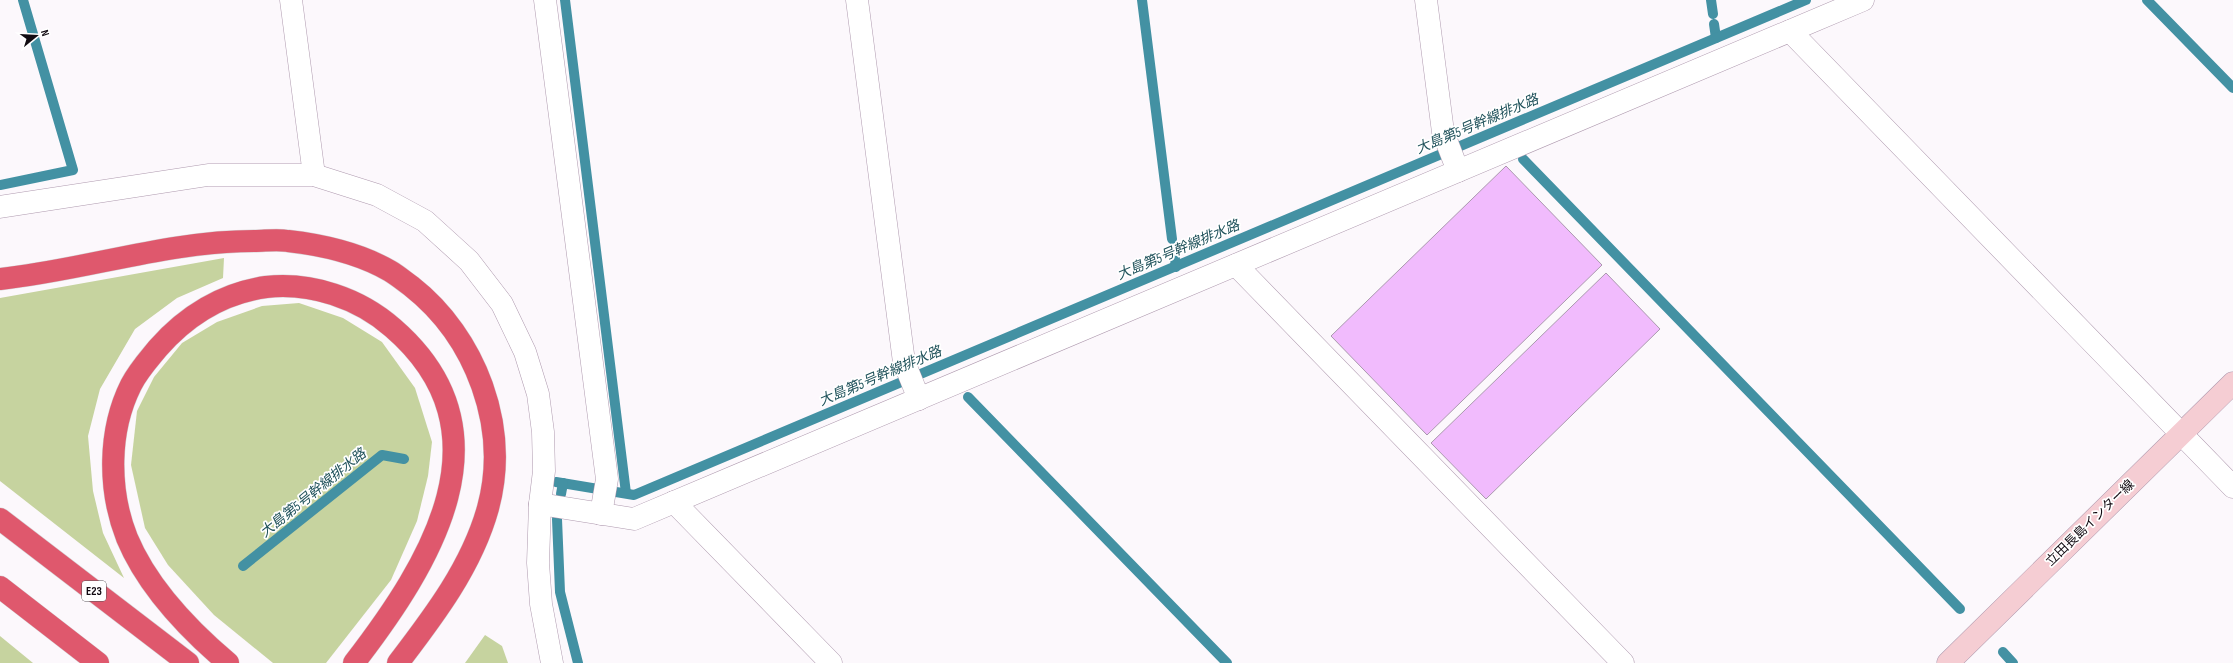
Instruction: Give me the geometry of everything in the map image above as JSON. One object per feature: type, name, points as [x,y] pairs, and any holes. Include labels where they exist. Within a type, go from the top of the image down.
[{"type":"highway","points":[[0,279],[36,275],[163,249],[225,241],[286,240],[342,250],[391,271],[427,300],[459,338],[482,382],[491,420],[495,459],[488,507],[471,554],[446,598],[398,663]]},
{"type":"highway","points":[[228,663],[173,608],[147,572],[128,538],[117,505],[113,474],[116,438],[121,412],[132,385],[146,362],[185,321],[212,304],[236,294],[266,288],[302,286],[338,296],[367,309],[388,323],[408,341],[425,361],[441,389],[451,424],[454,456],[450,486],[439,528],[404,592],[354,663]]},
{"type":"highway","name":"E23","points":[[0,519],[188,663]]},
{"type":"highway","points":[[0,587],[98,663]]},
{"type":"main road","name":"立田長島インター線","points":[[1948,663],[2233,383]]},
{"type":"street","points":[[291,0],[314,175]]},
{"type":"street","points":[[545,0],[607,479],[602,510]]},
{"type":"street","points":[[857,0],[904,362],[918,395]]},
{"type":"street","points":[[1426,0],[1443,132],[1457,167]]},
{"type":"street","points":[[540,504],[602,510],[634,519],[918,395],[1236,265],[1457,167],[1863,0]]},
{"type":"street","points":[[1790,31],[2233,487]]},
{"type":"street","points":[[0,207],[208,175],[314,175],[377,195],[426,221],[469,261],[502,304],[525,352],[538,394],[543,432],[544,471],[540,504],[538,564],[541,604],[552,663]]},
{"type":"street","points":[[1236,265],[1623,663]]},
{"type":"street","points":[[674,502],[831,663]]},
{"type":"green space","points":[[224,258],[223,278],[177,298],[135,329],[100,389],[88,436],[93,491],[103,533],[124,578],[0,481],[0,298]]},
{"type":"green space","points":[[299,303],[343,318],[382,342],[415,388],[432,442],[428,476],[417,521],[391,580],[326,663],[273,663],[214,615],[168,565],[145,528],[131,465],[137,411],[154,377],[182,343],[217,322],[262,306]]},
{"type":"green space","points":[[485,635],[502,646],[508,663],[465,663]]},
{"type":"green space","points":[[0,636],[33,663],[0,663]]},
{"type":"building","points":[[1506,166],[1602,265],[1427,435],[1331,336]]},
{"type":"building","points":[[1606,273],[1660,329],[1486,499],[1431,443]]},
{"type":"waterway","points":[[0,185],[73,170],[23,0]]},
{"type":"waterway","points":[[565,0],[626,493]]},
{"type":"waterway","points":[[1142,0],[1172,239]]},
{"type":"waterway","points":[[1711,0],[1713,14]]},
{"type":"waterway","name":"大島第5号幹線排水路","points":[[556,482],[634,495],[1806,0]]},
{"type":"waterway","points":[[2147,0],[2233,88]]},
{"type":"waterway","points":[[1714,24],[1716,38]]},
{"type":"waterway","points":[[1523,159],[1960,609]]},
{"type":"waterway","points":[[1174,252],[1176,267]]},
{"type":"waterway","points":[[968,397],[1227,663]]},
{"type":"waterway","name":"大島第5号幹線排水路","points":[[243,566],[382,455],[404,459]]},
{"type":"waterway","points":[[561,494],[563,483]]},
{"type":"waterway","points":[[557,519],[560,592],[578,663]]},
{"type":"waterway","points":[[2003,652],[2013,663]]}]
